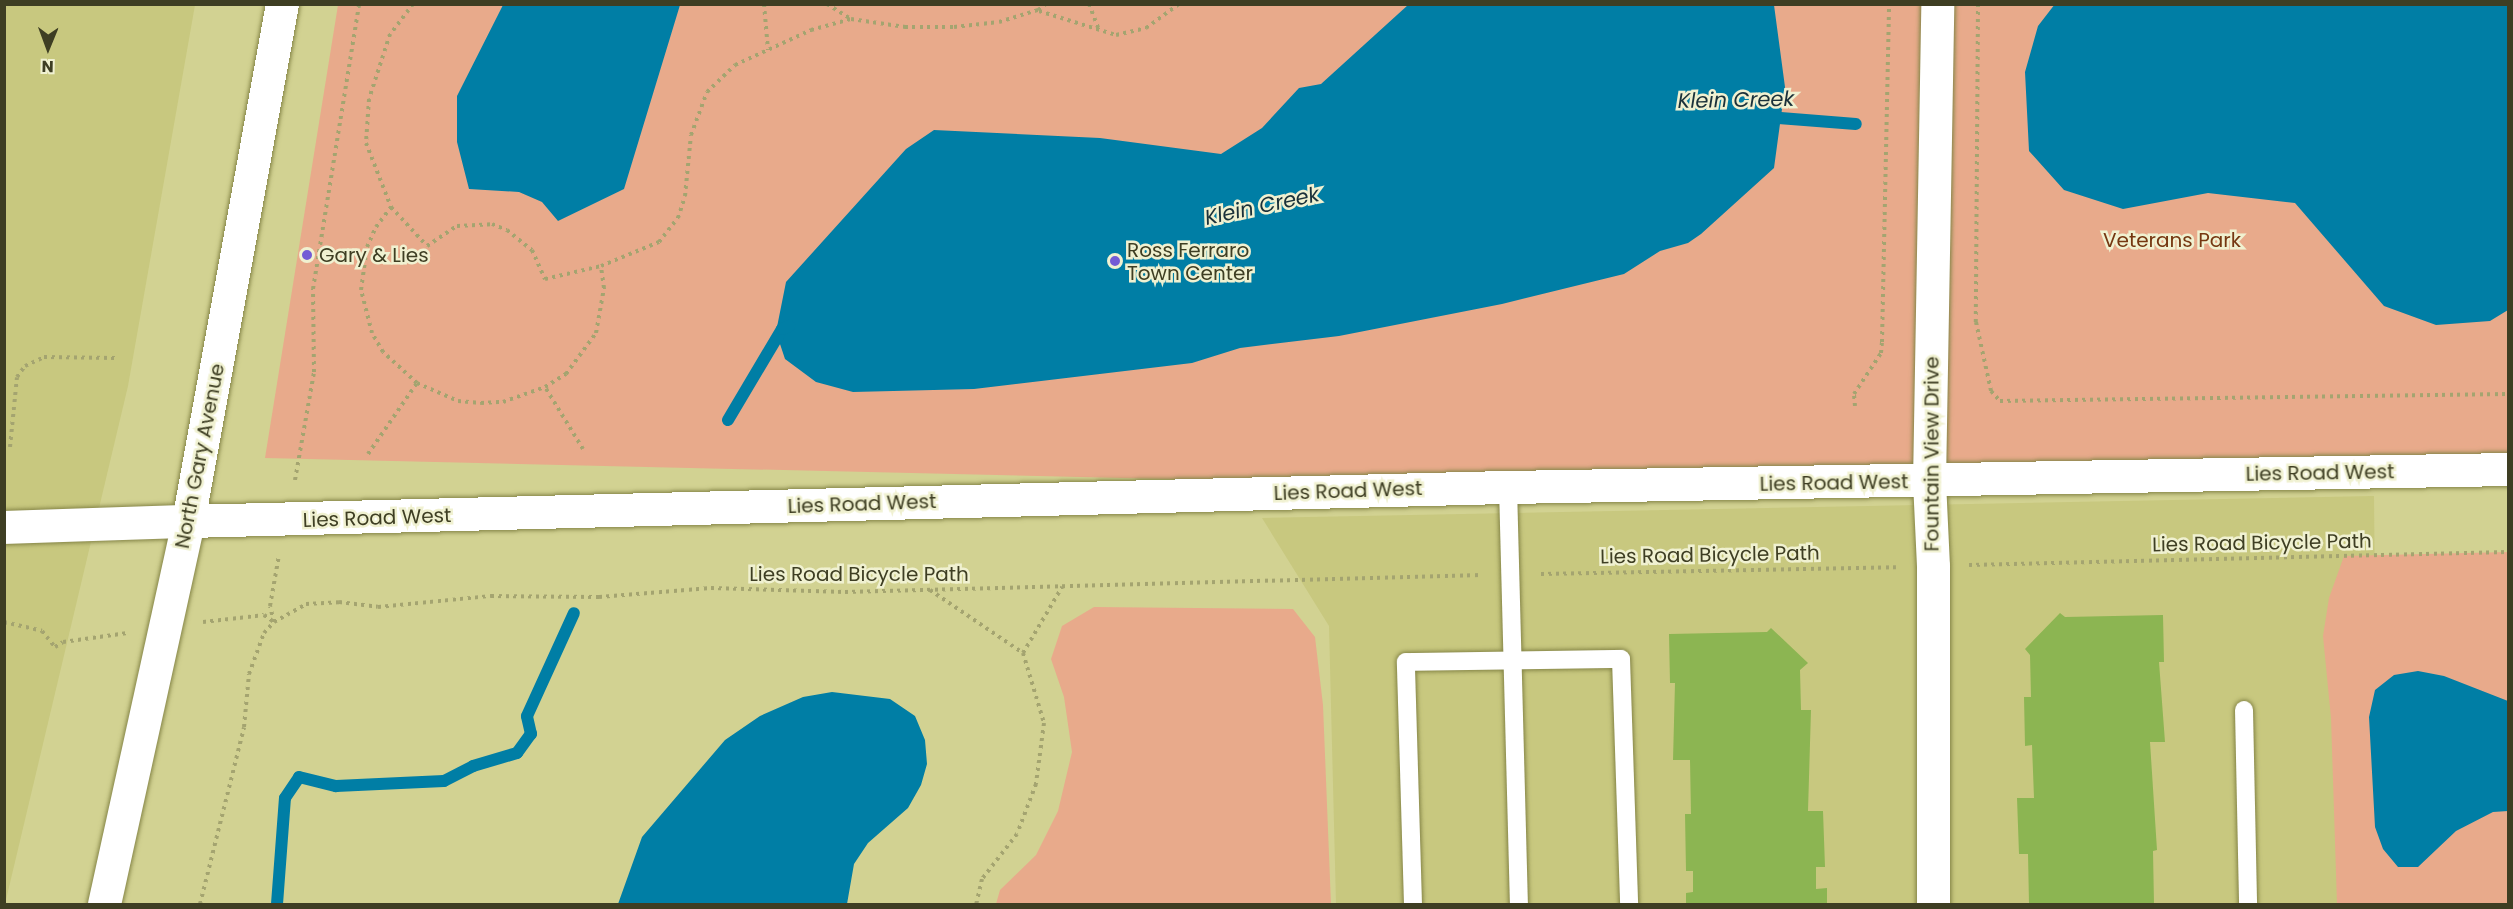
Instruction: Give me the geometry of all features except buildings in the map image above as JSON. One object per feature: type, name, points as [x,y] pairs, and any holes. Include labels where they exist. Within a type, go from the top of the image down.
[{"type":"street","name":"North Gary Avenue","points":[[104,904],[188,521],[282,4]]},
{"type":"street","name":"Fountain View Drive","points":[[1933,904],[1933,566],[1929,482],[1937,4]]},
{"type":"street","name":"Lies Road West","points":[[4,527],[1508,487],[1929,482],[2508,469]]},
{"type":"lane","points":[[1508,487],[1519,904]]},
{"type":"lane","points":[[1413,904],[1406,662],[1621,659],[1629,904]]},
{"type":"lane","points":[[2244,710],[2248,904]]},
{"type":"path","points":[[304,441],[314,372],[313,289],[359,4]]},
{"type":"path","points":[[413,4],[390,34],[369,99],[366,143],[391,207],[427,246],[457,226],[492,224],[507,230],[532,250],[545,279],[601,266],[658,242],[678,218],[685,196],[691,135],[707,92],[735,65],[812,30],[851,19]]},
{"type":"path","points":[[764,4],[768,50]]},
{"type":"path","points":[[827,4],[851,19],[905,27],[954,27],[999,22],[1038,10],[1046,4]]},
{"type":"path","points":[[1089,4],[1100,31]]},
{"type":"path","points":[[1038,10],[1116,35],[1146,28],[1179,4]]},
{"type":"path","points":[[1855,406],[1854,394],[1875,364],[1882,342],[1889,4]]},
{"type":"path","points":[[1978,4],[1976,322],[1991,391],[2000,400],[2508,394]]},
{"type":"path","points":[[391,207],[376,227],[367,247],[362,268],[364,311],[383,352],[417,383],[447,397],[481,403],[503,402],[545,387],[566,374],[596,333],[604,288],[601,266]]},
{"type":"path","points":[[10,447],[17,377],[25,366],[44,357],[115,358]]},
{"type":"path","points":[[368,454],[417,383]]},
{"type":"path","points":[[545,387],[583,449]]},
{"type":"path","name":"Lies Road Bicycle Path","points":[[2016,564],[2508,552]]},
{"type":"path","name":"Lies Road Bicycle Path","points":[[1561,574],[1860,568]]},
{"type":"path","name":"Lies Road Bicycle Path","points":[[274,622],[306,604],[339,602],[378,608],[491,596],[599,597],[711,588],[845,592],[1463,576]]},
{"type":"path","points":[[1023,653],[1062,587]]},
{"type":"path","points":[[930,590],[1023,653],[1044,723],[1036,784],[1017,834],[982,879],[976,904]]},
{"type":"path","points":[[270,606],[274,622]]},
{"type":"path","points":[[264,615],[274,622]]},
{"type":"path","points":[[4,622],[42,631],[55,647],[63,642]]},
{"type":"path","points":[[200,904],[244,727],[251,665],[264,633],[274,622]]},
{"type":"shaded area","points":[[5,5],[195,5],[128,386],[5,904]]},
{"type":"shaded area","points":[[2374,496],[2378,904],[1336,904],[1329,626],[1262,518]]},
{"type":"green space","name":"Ross Ferraro Town Center","points":[[338,5],[2508,5],[2508,469],[1508,487],[265,458]]},
{"type":"green space","points":[[2508,552],[2508,904],[2337,904],[2331,718],[2323,636],[2329,598],[2344,556]]},
{"type":"green space","points":[[1094,607],[1293,609],[1315,637],[1323,705],[1331,904],[996,904],[1000,890],[1036,855],[1058,811],[1072,752],[1064,697],[1051,659],[1062,626]]},
{"type":"water","points":[[2055,4],[2508,5],[2508,310],[2490,321],[2436,325],[2384,306],[2295,203],[2208,193],[2123,209],[2064,190],[2029,151],[2025,72],[2038,26]]},
{"type":"water","points":[[503,5],[680,5],[624,189],[558,221],[542,202],[519,192],[469,189],[457,142],[457,96]]},
{"type":"water","points":[[1408,5],[1774,5],[1785,87],[1774,168],[1701,234],[1688,243],[1660,251],[1624,274],[1502,304],[1339,336],[1240,348],[1192,363],[974,389],[853,392],[816,382],[785,359],[776,332],[786,282],[906,149],[934,130],[1100,138],[1221,154],[1262,128],[1299,88],[1321,84]]},
{"type":"water","points":[[2418,671],[2444,676],[2508,701],[2508,811],[2493,812],[2456,831],[2418,867],[2398,867],[2383,849],[2375,827],[2369,717],[2375,690],[2394,675]]},
{"type":"water","points":[[832,692],[890,699],[915,716],[925,740],[927,764],[921,785],[908,808],[868,843],[854,864],[847,904],[618,904],[642,837],[725,740],[760,716],[803,697]]},
{"type":"waterway","name":"Klein Creek","points":[[1767,117],[1856,124]]},
{"type":"waterway","name":"Klein Creek","points":[[728,420],[782,329],[789,326]]},
{"type":"waterway","name":"Klein Creek","points":[[277,904],[285,798],[299,777],[336,786],[444,781],[473,766],[517,753],[531,734],[527,716],[574,613]]},
{"type":"place","name":"Gary & Lies","points":[[307,255]]},
{"type":"place","name":"Ross Ferraro Town Center","points":[[1115,261]]},
{"type":"park label","name":"Veterans Park","points":[[2172,240]]}]
